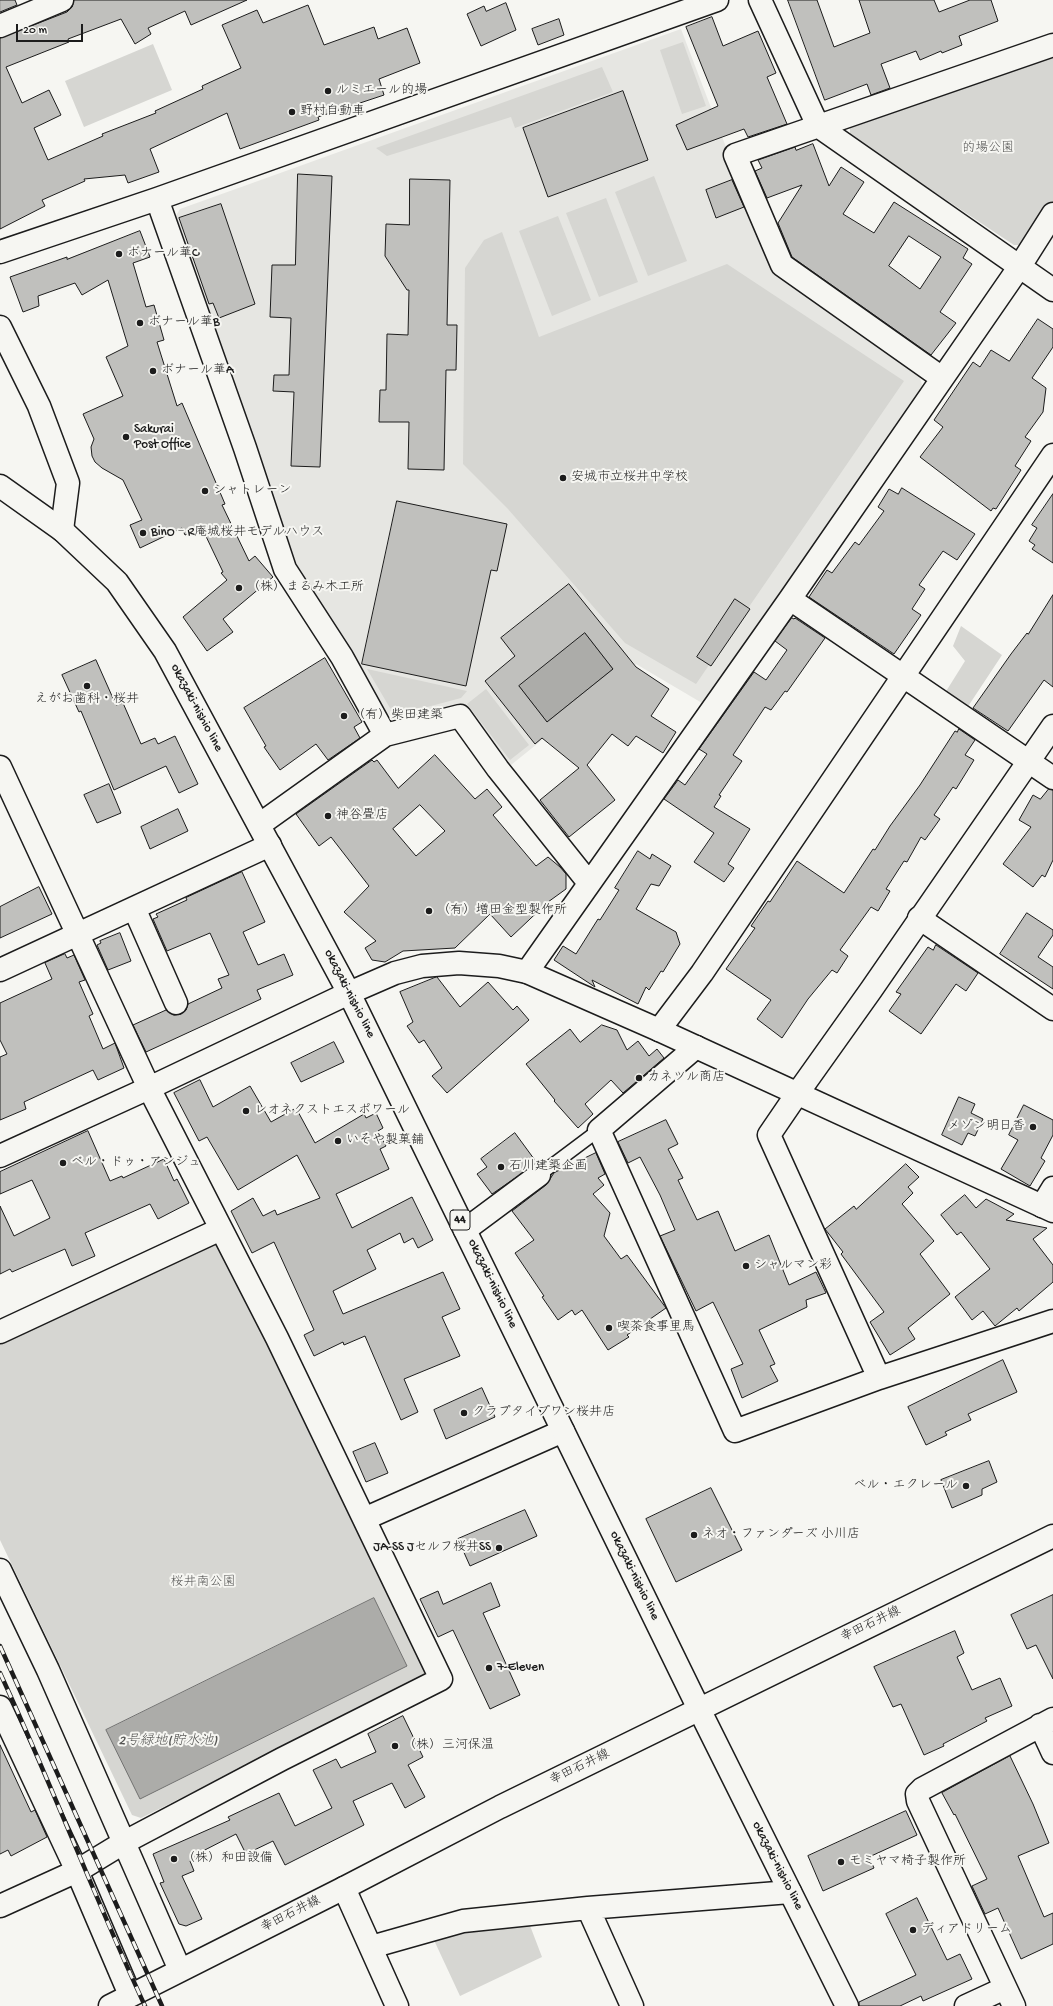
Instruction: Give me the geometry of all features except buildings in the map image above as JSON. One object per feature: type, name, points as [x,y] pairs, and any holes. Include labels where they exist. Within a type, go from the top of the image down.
[{"type":"street","points":[[0,26],[62,0]]},
{"type":"street","points":[[0,252],[157,199],[717,0]]},
{"type":"street","points":[[760,0],[818,126],[1053,290]]},
{"type":"street","points":[[942,378],[782,265],[735,155],[1053,45]]},
{"type":"street","points":[[157,199],[245,448],[285,569],[342,656],[385,735]]},
{"type":"street","points":[[527,972],[790,599],[1020,266],[1053,214]]},
{"type":"street","points":[[0,327],[39,406],[68,483],[62,530]]},
{"type":"street","points":[[659,1030],[702,973],[903,674],[1053,455]]},
{"type":"street","name":"okazaki-nishio line","points":[[0,486],[62,530],[116,582],[165,651],[349,992],[699,1709],[847,2006]]},
{"type":"street","points":[[790,599],[903,674],[1053,778]]},
{"type":"street","points":[[259,825],[385,735],[460,716],[498,769],[589,883]]},
{"type":"street","points":[[879,1378],[769,1135],[1053,726]]},
{"type":"street","points":[[0,767],[150,1088],[277,1338],[440,1679],[123,1842],[77,1871],[0,1906]]},
{"type":"street","points":[[0,970],[270,845]]},
{"type":"street","points":[[134,908],[176,1003]]},
{"type":"street","points":[[919,918],[1053,1009]]},
{"type":"street","points":[[0,1156],[150,1088],[349,992],[395,973],[422,966],[459,963],[499,966],[527,972],[659,1030],[797,1094],[1049,1202]]},
{"type":"street","points":[[696,1047],[599,1130],[735,1431],[879,1378],[1053,1321]]},
{"type":"street","points":[[465,1230],[539,1174]]},
{"type":"street","points":[[0,1332],[221,1229]]},
{"type":"street","points":[[364,1519],[563,1431]]},
{"type":"street","name":"幸田石井線","points":[[110,2006],[344,1888],[500,1807],[1053,1536]]},
{"type":"street","points":[[0,1570],[48,1670],[180,1970]]},
{"type":"street","points":[[0,1707],[77,1871],[130,1996]]},
{"type":"street","points":[[966,2006],[1010,1997],[918,1801],[918,1794],[922,1789],[1046,1722],[1053,1753]]},
{"type":"street","points":[[344,1888],[397,2006]]},
{"type":"street","points":[[371,1947],[463,1921],[588,1908],[790,1892]]},
{"type":"street","points":[[588,1908],[632,2006]]},
{"type":"lane","points":[[539,1174],[599,1130]]},
{"type":"shaded area","name":"安城市立桜井中学校","points":[[681,29],[774,273],[919,374],[923,388],[702,703],[636,664],[511,765],[464,705],[400,719],[387,714],[298,568],[174,219],[180,209]]},
{"type":"green space","points":[[683,42],[706,106],[682,114],[660,50]]},
{"type":"green space","points":[[153,44],[172,90],[84,127],[65,81]]},
{"type":"green space","name":"的場公園","points":[[1053,57],[1053,202],[1023,245],[1014,245],[850,136],[850,128]]},
{"type":"green space","points":[[602,67],[613,92],[515,128],[511,117],[387,156],[376,148]]},
{"type":"green space","points":[[654,176],[687,261],[648,276],[615,192]]},
{"type":"green space","points":[[606,198],[638,282],[599,297],[566,213]]},
{"type":"green space","points":[[558,216],[591,300],[552,316],[519,231]]},
{"type":"green space","points":[[502,232],[539,337],[727,264],[904,381],[696,684],[625,643],[508,509],[463,464],[465,268],[484,240]]},
{"type":"green space","points":[[961,626],[1002,655],[967,708],[945,693],[965,661],[953,646]]},
{"type":"green space","points":[[367,669],[467,691],[461,698],[401,714],[390,708]]},
{"type":"green space","points":[[486,689],[529,745],[510,760],[467,704]]},
{"type":"green space","name":"桜井南公園","points":[[210,1242],[222,1249],[427,1667],[423,1678],[141,1818],[132,1815],[0,1540],[0,1339]]},
{"type":"green space","points":[[529,1923],[542,1957],[460,1996],[433,1938],[467,1928]]},
{"type":"water","points":[[585,633],[613,669],[547,722],[519,686]]},
{"type":"water","name":"2号緑地(貯水池)","points":[[374,1598],[407,1666],[140,1799],[106,1730]]},
{"type":"railway","points":[[0,1646],[162,2006]]},
{"type":"railway","points":[[0,1673],[145,2006]]},
{"type":"place","name":"ルミエール的場","points":[[328,91]]},
{"type":"place","name":"野村自動車","points":[[292,112]]},
{"type":"place","name":"ボナール華C","points":[[119,254]]},
{"type":"place","name":"ボナール華B","points":[[140,323]]},
{"type":"place","name":"ボナール華A","points":[[153,371]]},
{"type":"place","name":"Sakurai Post Office","points":[[126,437]]},
{"type":"place","name":"安城市立桜井中学校","points":[[563,478]]},
{"type":"place","name":"シャトレーン","points":[[205,491]]},
{"type":"place","name":"BinO‐R庵城桜井モデルハウス","points":[[143,533]]},
{"type":"place","name":"（株）まるみ木工所","points":[[239,588]]},
{"type":"place","name":"えがお歯科・桜井","points":[[87,686]]},
{"type":"place","name":"（有）柴田建築","points":[[344,716]]},
{"type":"place","name":"神谷畳店","points":[[328,816]]},
{"type":"place","name":"（有）増田金型製作所","points":[[429,911]]},
{"type":"place","name":"カネツル商店","points":[[639,1078]]},
{"type":"place","name":"レオネクストエスポワール","points":[[246,1111]]},
{"type":"place","name":"メゾン明日香","points":[[1033,1127]]},
{"type":"place","name":"いそや製菓舗","points":[[338,1141]]},
{"type":"place","name":"ベル・ドゥ・アンジュ","points":[[63,1163]]},
{"type":"place","name":"石川建築企画","points":[[501,1167]]},
{"type":"place","name":"シャルマン彩","points":[[746,1266]]},
{"type":"place","name":"喫茶食事里馬","points":[[609,1328]]},
{"type":"place","name":"クラブタイプワン桜井店","points":[[464,1413]]},
{"type":"place","name":"ベル・エクレール","points":[[966,1486]]},
{"type":"place","name":"ネオ・ファンダーズ 小川店","points":[[694,1535]]},
{"type":"place","name":"JA-SS Jセルフ桜井SS","points":[[499,1548]]},
{"type":"place","name":"7-Eleven","points":[[489,1668]]},
{"type":"place","name":"（株）三河保温","points":[[395,1746]]},
{"type":"place","name":"（株）和田設備","points":[[174,1859]]},
{"type":"place","name":"モミヤマ椅子製作所","points":[[841,1862]]},
{"type":"place","name":"ディアドリーム","points":[[913,1930]]}]
